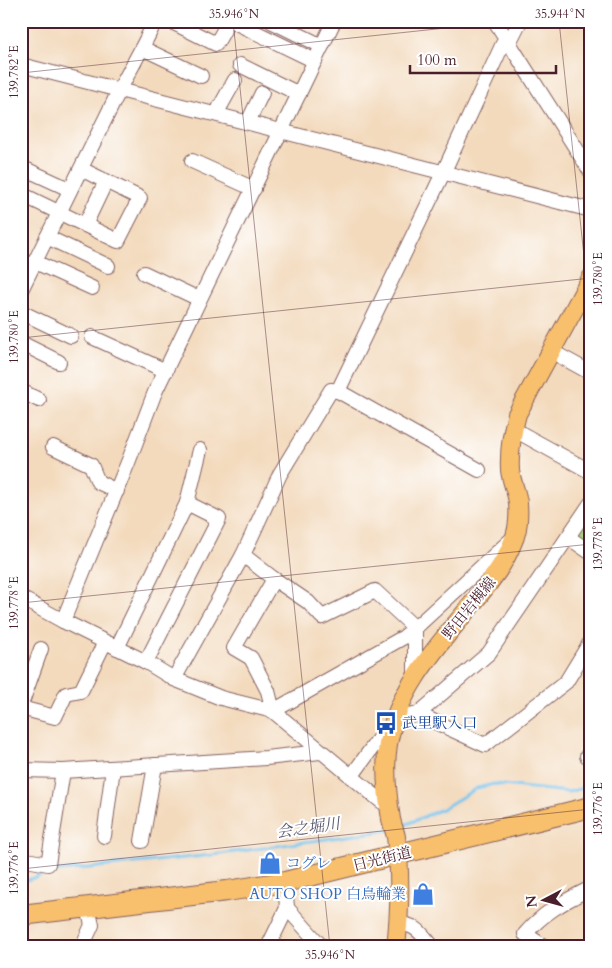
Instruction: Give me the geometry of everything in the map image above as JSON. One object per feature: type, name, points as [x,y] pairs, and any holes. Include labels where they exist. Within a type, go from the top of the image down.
[{"type":"highway","name":"日光街道","points":[[21,915],[227,891],[285,882],[591,807]]},
{"type":"main road","name":"野田岩槻線","points":[[396,947],[400,887],[386,763],[393,726],[406,693],[423,664],[495,576],[507,557],[517,527],[518,504],[510,471],[510,448],[513,429],[522,404],[591,278]]},
{"type":"street","points":[[21,290],[69,189],[81,169],[155,21]]},
{"type":"street","points":[[170,21],[216,44],[228,25],[315,61]]},
{"type":"street","points":[[271,21],[322,46]]},
{"type":"street","points":[[63,621],[155,392],[334,21]]},
{"type":"street","points":[[495,21],[591,172]]},
{"type":"street","points":[[338,390],[508,40],[520,21]]},
{"type":"street","points":[[142,48],[201,76]]},
{"type":"street","points":[[21,65],[444,171],[591,210]]},
{"type":"street","points":[[240,65],[300,94]]},
{"type":"street","points":[[216,114],[235,80]]},
{"type":"street","points":[[248,122],[262,93]]},
{"type":"street","points":[[192,161],[254,189]]},
{"type":"street","points":[[21,167],[69,189]]},
{"type":"street","points":[[21,194],[118,241],[140,198],[81,169]]},
{"type":"street","points":[[85,225],[106,182]]},
{"type":"street","points":[[47,237],[108,266]]},
{"type":"street","points":[[35,262],[92,288]]},
{"type":"street","points":[[144,273],[199,299]]},
{"type":"street","points":[[21,312],[71,336]]},
{"type":"street","points":[[92,337],[166,370]]},
{"type":"street","points":[[21,343],[59,362]]},
{"type":"street","points":[[551,352],[591,373]]},
{"type":"street","points":[[174,679],[243,555],[280,474],[331,390],[338,390],[479,470]]},
{"type":"street","points":[[21,391],[39,400]]},
{"type":"street","points":[[513,429],[591,472]]},
{"type":"street","points":[[54,447],[91,465],[98,482],[117,490]]},
{"type":"street","points":[[41,649],[21,706],[55,718],[66,694],[81,691],[111,645],[187,503],[200,450]]},
{"type":"street","points":[[146,662],[219,519],[187,503]]},
{"type":"street","points":[[351,777],[377,740],[393,726],[418,714],[489,653],[591,503]]},
{"type":"street","points":[[273,711],[404,637],[515,537]]},
{"type":"street","points":[[568,538],[591,553]]},
{"type":"street","points":[[243,555],[308,602],[322,616],[375,591],[415,628],[415,677]]},
{"type":"street","points":[[273,711],[268,691],[251,658],[234,648],[274,579]]},
{"type":"street","points":[[21,598],[146,662],[174,679],[221,698],[273,711],[381,801],[392,820]]},
{"type":"street","points":[[418,714],[485,745],[566,682],[591,641]]},
{"type":"street","points":[[21,770],[63,771],[113,768],[266,758],[320,752]]},
{"type":"street","points":[[142,841],[154,765]]},
{"type":"street","points":[[104,836],[113,768]]},
{"type":"street","points":[[21,859],[48,864],[63,771]]},
{"type":"street","points":[[268,947],[287,908],[285,882]]},
{"type":"street","points":[[544,947],[525,934],[534,923],[556,906],[587,890],[591,890]]},
{"type":"street","points":[[82,947],[92,925],[88,908]]},
{"type":"street","points":[[287,908],[322,947]]},
{"type":"street","points":[[398,924],[408,924],[414,927],[433,947]]},
{"type":"green space","points":[[591,511],[591,546],[579,538],[577,531]]},
{"type":"waterway","name":"会之堀川","points":[[400,827],[442,809],[477,788],[494,784],[568,792],[591,786]]},
{"type":"waterway","name":"会之堀川","points":[[21,882],[51,872],[213,855],[389,830]]},
{"type":"place","name":"武里駅入口","points":[[386,723]]},
{"type":"place","name":"コグレ","points":[[270,863]]},
{"type":"place","name":"AUTO SHOP 白鳥輪業","points":[[423,894]]}]
